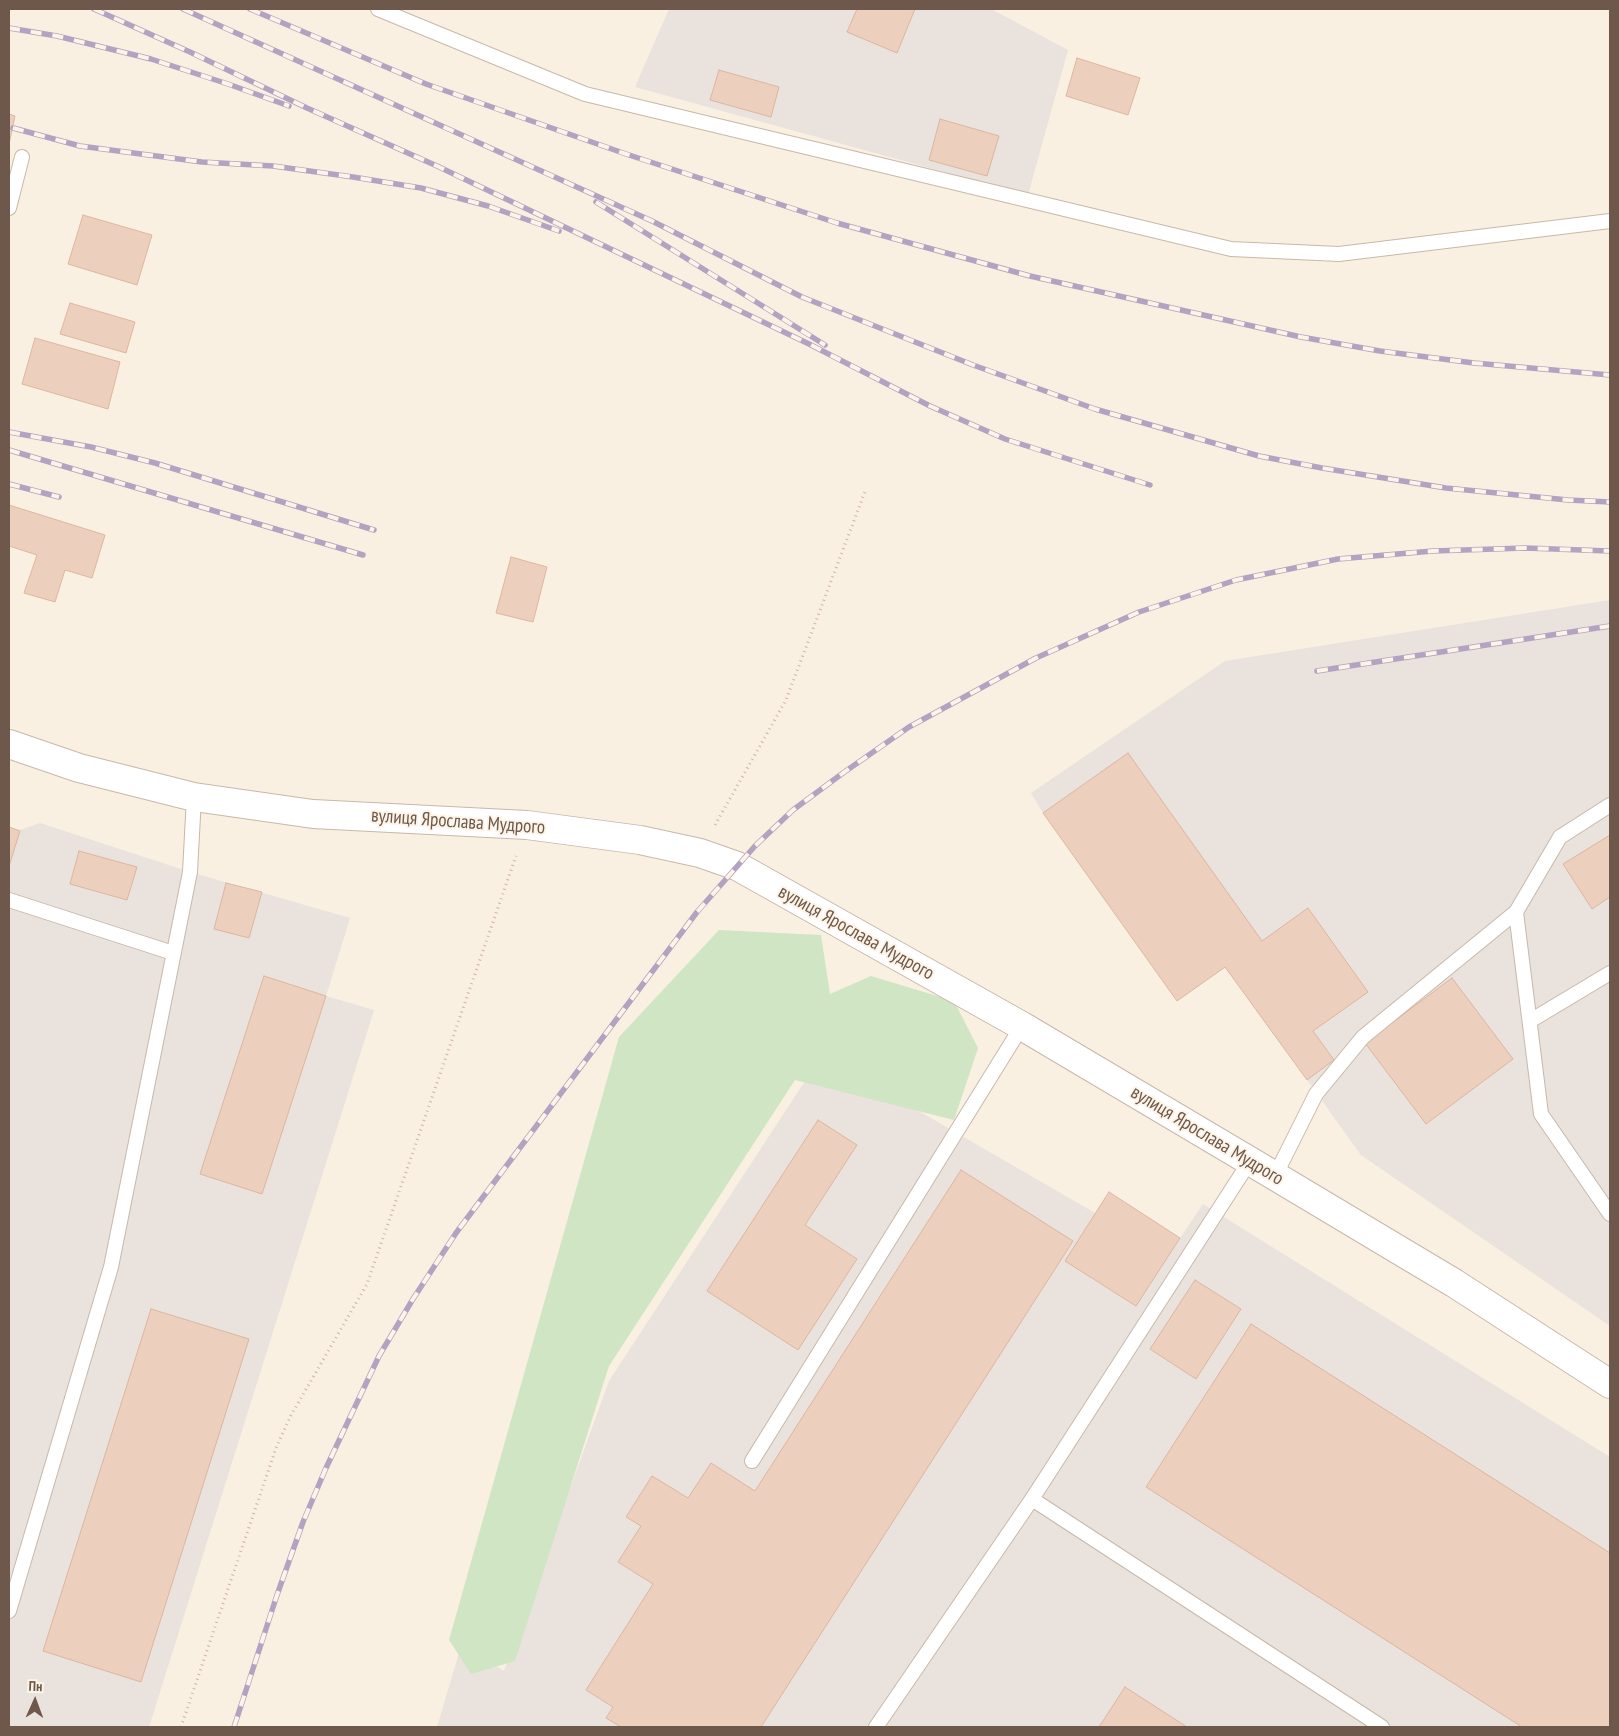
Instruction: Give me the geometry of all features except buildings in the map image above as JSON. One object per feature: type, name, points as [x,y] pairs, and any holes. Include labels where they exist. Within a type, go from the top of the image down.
[{"type":"street","name":"вулиця Ярослава Мудрого","points":[[9,744],[79,768],[194,797],[313,814],[527,825],[640,840],[700,853],[737,866],[1022,1026],[1275,1176],[1454,1283],[1610,1384]]},
{"type":"lane","points":[[378,9],[585,94],[1231,249],[1338,254],[1610,221]]},
{"type":"lane","points":[[9,208],[22,157]]},
{"type":"lane","points":[[9,1611],[111,1268],[190,872],[194,797]]},
{"type":"lane","points":[[1275,1176],[1316,1094],[1363,1037],[1516,912],[1560,838],[1610,805]]},
{"type":"lane","points":[[9,900],[173,953]]},
{"type":"lane","points":[[1516,912],[1541,1114],[1610,1214]]},
{"type":"lane","points":[[1530,1021],[1610,973]]},
{"type":"lane","points":[[752,1461],[1022,1026]]},
{"type":"lane","points":[[876,1727],[1032,1499],[1250,1162]]},
{"type":"lane","points":[[1032,1499],[1382,1727]]},
{"type":"path","points":[[700,853],[786,700],[866,489]]},
{"type":"path","points":[[181,1727],[276,1448],[290,1417],[367,1284],[527,825]]},
{"type":"shaded area","points":[[669,9],[991,9],[1068,50],[1028,195],[635,87]]},
{"type":"shaded area","points":[[1610,600],[1610,1326],[1361,1155],[1226,967],[1177,1001],[1043,813],[1031,793],[1225,661]]},
{"type":"shaded area","points":[[40,823],[190,872],[350,918],[326,996],[374,1010],[149,1727],[9,1727],[9,827],[20,830]]},
{"type":"shaded area","points":[[822,1055],[1095,1213],[1109,1192],[1180,1238],[1203,1204],[1610,1457],[1610,1727],[437,1727],[462,1643],[504,1671],[609,1381]]},
{"type":"green space","points":[[719,930],[821,935],[830,994],[871,976],[954,1001],[978,1048],[954,1120],[795,1080],[609,1366],[515,1661],[471,1674],[449,1640],[619,1037]]},
{"type":"railway","points":[[94,9],[437,166],[809,344],[930,406],[1005,439],[1150,485]]},
{"type":"railway","points":[[183,9],[652,221],[802,297],[973,365],[1095,409],[1259,456],[1322,468],[1446,488],[1568,500],[1610,502]]},
{"type":"railway","points":[[250,9],[426,84],[626,154],[837,223],[1030,276],[1301,337],[1380,351],[1474,363],[1610,375]]},
{"type":"railway","points":[[9,28],[57,36],[151,59],[289,106]]},
{"type":"railway","points":[[13,128],[80,146],[202,162],[273,166],[421,188],[488,206],[559,231]]},
{"type":"railway","points":[[596,202],[825,345]]},
{"type":"railway","points":[[9,432],[91,447],[155,463],[374,530]]},
{"type":"railway","points":[[9,450],[363,555]]},
{"type":"railway","points":[[9,484],[59,497]]},
{"type":"railway","points":[[234,1727],[303,1522],[326,1468],[379,1356],[413,1299],[456,1233],[697,912],[755,846],[793,810],[909,727],[1036,658],[1139,612],[1236,580],[1338,559],[1433,551],[1525,548],[1610,551]]},
{"type":"railway","points":[[1317,671],[1610,626]]}]
